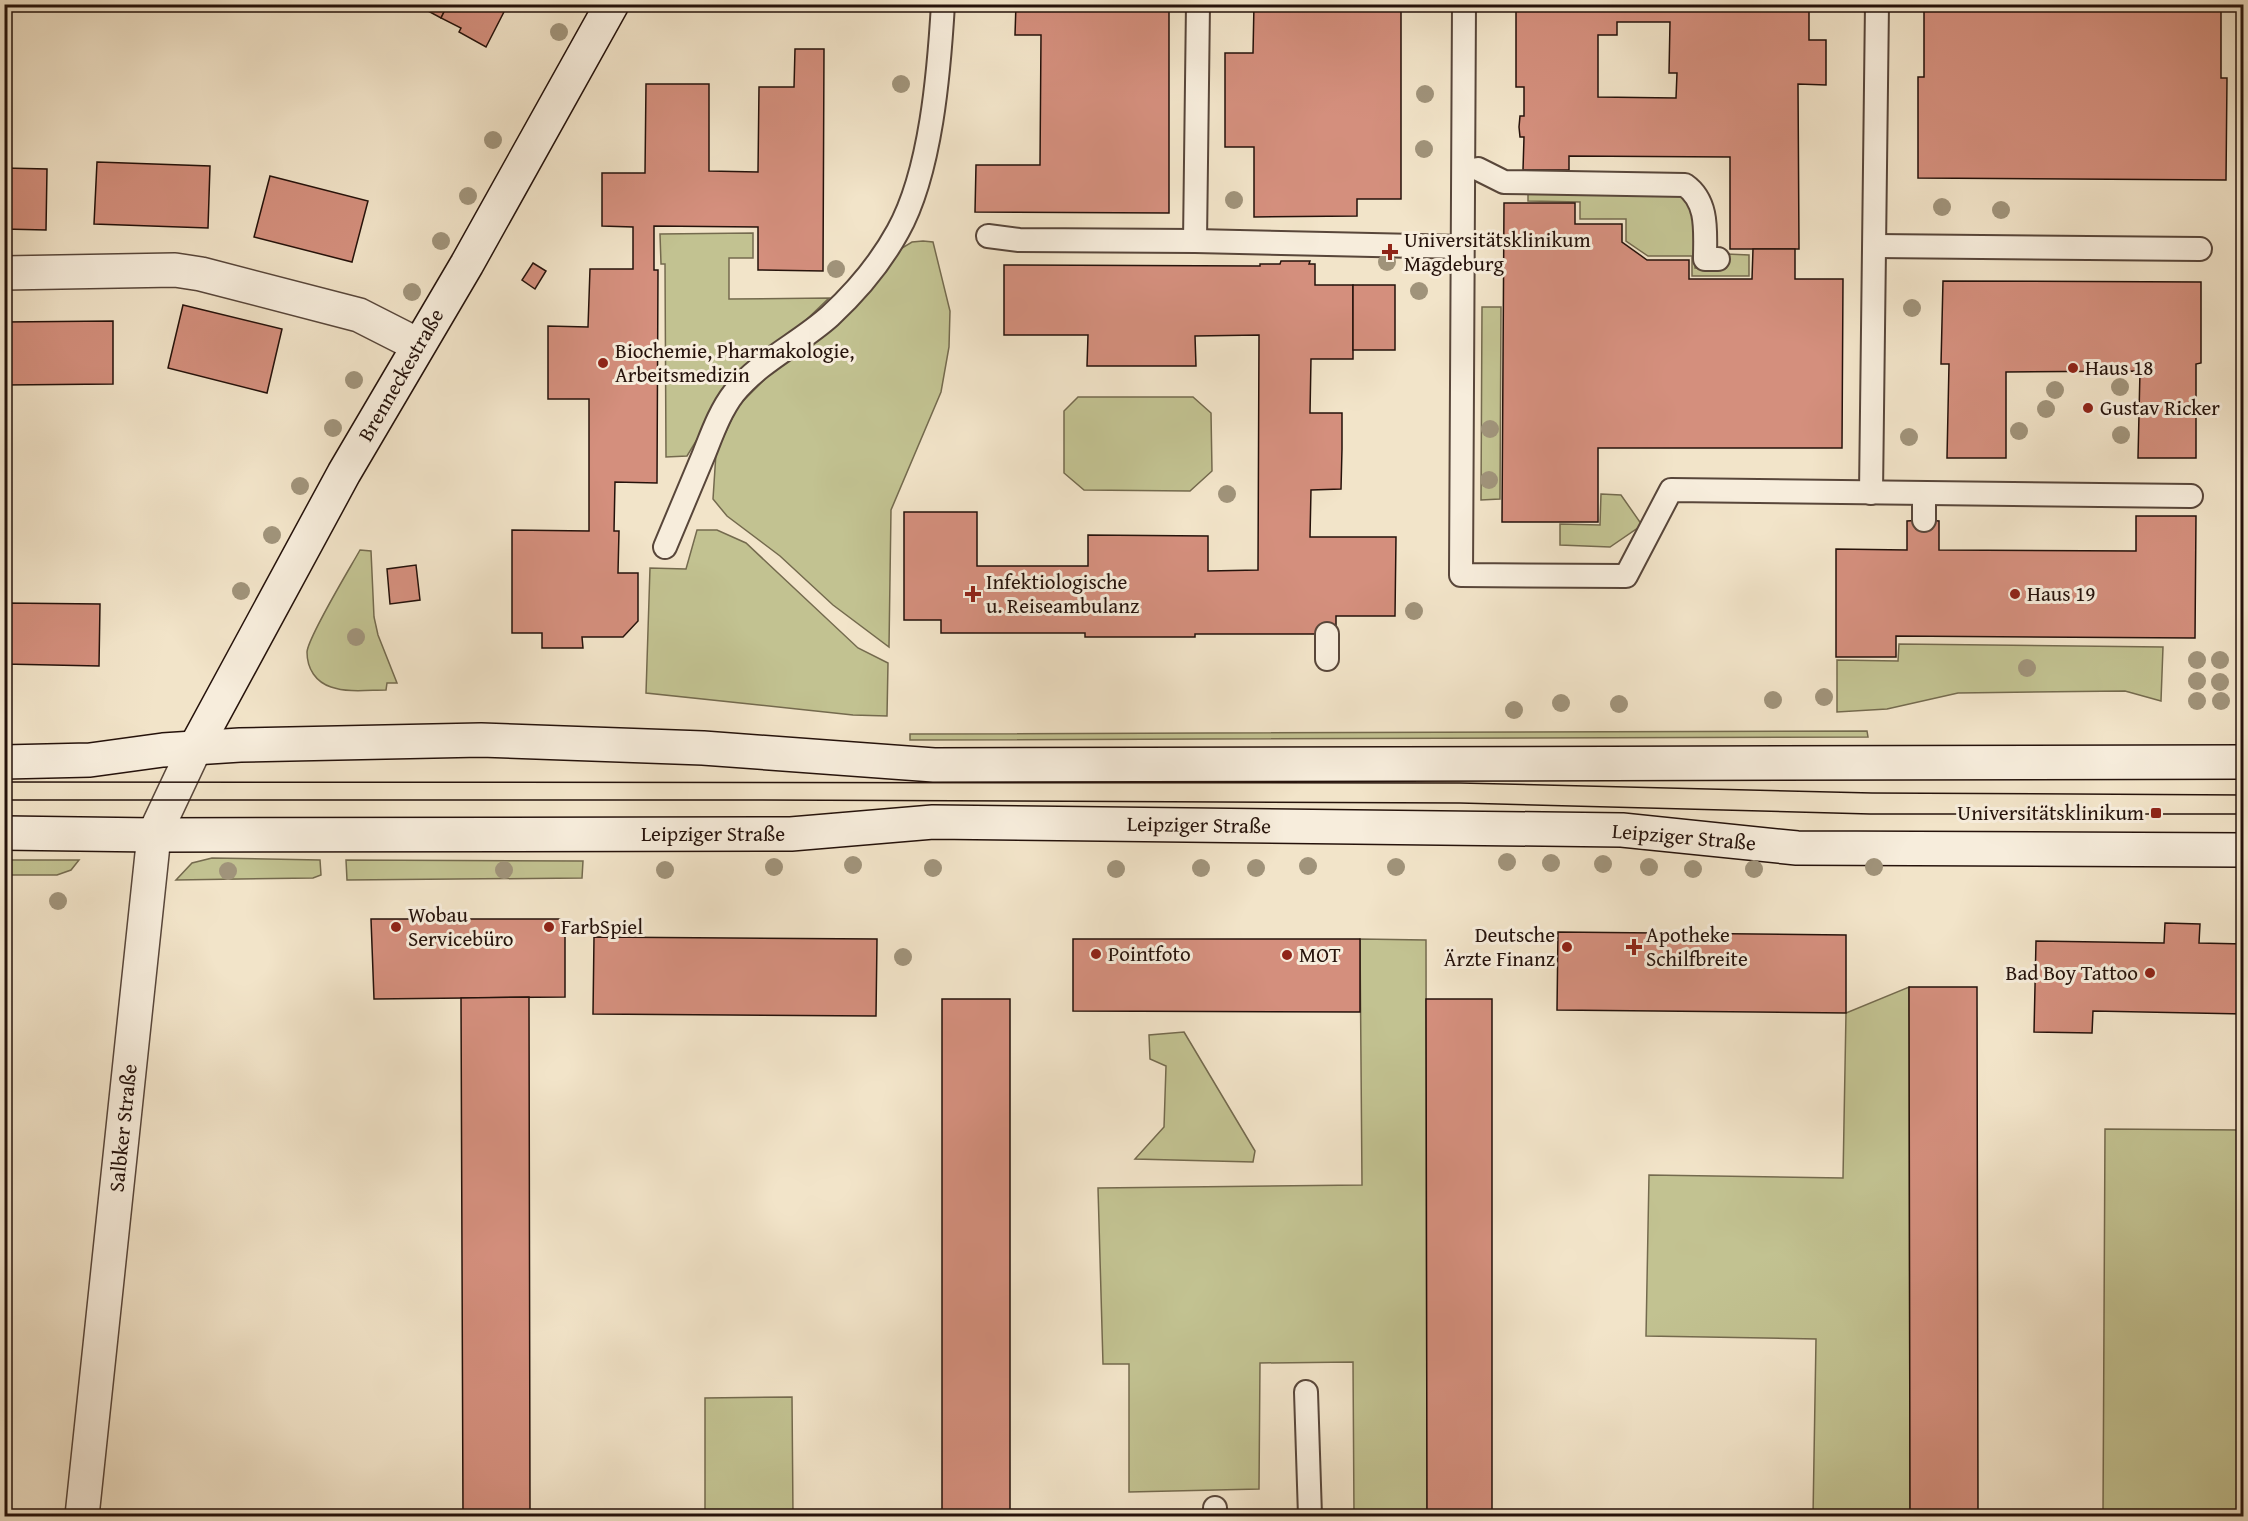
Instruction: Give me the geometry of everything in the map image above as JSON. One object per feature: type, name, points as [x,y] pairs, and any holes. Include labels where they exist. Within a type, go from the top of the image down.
[{"type":"main road","name":"Brenneckestraße","points":[[195,748],[344,473],[484,233],[612,4]]},
{"type":"main road","points":[[4,273],[175,270],[201,274],[359,315],[418,345]]},
{"type":"main road","points":[[4,762],[90,760],[195,748],[322,742],[481,740],[703,748],[934,765],[2244,762]]},
{"type":"main road","name":"Salbker Straße","points":[[82,1516],[154,835],[195,748]]},
{"type":"main road","name":"Leipziger Straße","points":[[4,833],[154,835],[791,834],[933,822],[1622,830],[1797,848],[2244,850]]},
{"type":"lane","points":[[665,547],[716,424],[734,393],[844,303],[866,280],[899,230],[915,189],[928,141],[943,4]]},
{"type":"lane","points":[[1195,241],[1198,4]]},
{"type":"lane","points":[[1464,4],[1461,575],[1626,576],[1671,490],[2191,496]]},
{"type":"lane","points":[[1871,493],[1876,246],[1877,4]]},
{"type":"lane","points":[[1478,169],[1504,182],[1685,185],[1695,192],[1704,216],[1705,259],[1718,259]]},
{"type":"lane","points":[[988,236],[1018,240],[1462,247]]},
{"type":"lane","points":[[1876,246],[2200,249]]},
{"type":"lane","points":[[1923,520],[1924,494]]},
{"type":"lane","points":[[1327,634],[1327,659]]},
{"type":"lane","points":[[1306,1392],[1310,1516]]},
{"type":"green space","points":[[1528,191],[1680,192],[1697,214],[1695,268],[1726,268],[1727,254],[1749,255],[1749,276],[1692,276],[1692,256],[1648,256],[1626,241],[1626,219],[1580,219],[1580,202],[1528,201]]},
{"type":"green space","points":[[753,233],[753,258],[729,258],[729,299],[829,298],[781,344],[707,423],[687,456],[666,457],[665,264],[661,264],[660,234]]},
{"type":"green space","points":[[912,242],[933,242],[950,311],[949,347],[941,392],[891,510],[889,647],[833,605],[780,556],[727,516],[713,499],[716,453],[738,406],[770,374],[829,331],[857,301],[897,251]]},
{"type":"green space","points":[[1482,307],[1501,307],[1500,499],[1481,500]]},
{"type":"green space","points":[[1078,397],[1193,397],[1211,413],[1212,471],[1190,491],[1084,490],[1064,473],[1064,411]]},
{"type":"green space","points":[[1601,494],[1621,495],[1642,525],[1610,547],[1560,545],[1560,524],[1600,525]]},
{"type":"green space","points":[[697,530],[717,530],[746,543],[858,648],[888,663],[887,716],[853,715],[646,693],[650,568],[686,569]]},
{"type":"green space","points":[[360,550],[371,551],[374,617],[378,635],[397,683],[387,683],[386,690],[351,691],[326,685],[317,678],[307,658],[314,632]]},
{"type":"green space","points":[[1899,644],[2163,647],[2161,701],[2125,691],[1958,693],[1887,709],[1837,712],[1837,660],[1898,661]]},
{"type":"green space","points":[[1867,731],[1868,737],[910,740],[910,734]]},
{"type":"green space","points":[[212,858],[320,860],[321,875],[313,878],[176,880],[192,863]]},
{"type":"green space","points":[[5,860],[79,860],[71,870],[57,875],[5,875]]},
{"type":"green space","points":[[346,860],[583,861],[582,878],[347,880]]},
{"type":"green space","points":[[1360,939],[1426,940],[1427,1516],[1354,1516],[1353,1362],[1260,1363],[1259,1489],[1129,1492],[1129,1364],[1103,1364],[1098,1188],[1362,1185]]},
{"type":"green space","points":[[1909,987],[1910,1516],[1813,1516],[1816,1339],[1646,1336],[1649,1175],[1843,1178],[1846,1013]]},
{"type":"green space","points":[[1184,1032],[1255,1151],[1253,1162],[1135,1159],[1164,1127],[1166,1066],[1150,1059],[1149,1035]]},
{"type":"green space","points":[[2105,1129],[2243,1130],[2243,1516],[2103,1516]]},
{"type":"green space","points":[[792,1397],[793,1516],[705,1516],[705,1398]]},
{"type":"building","points":[[406,4],[448,4],[441,18],[417,5],[415,9]]},
{"type":"building","points":[[448,4],[508,4],[486,47],[459,32],[461,28],[441,18]]},
{"type":"building","points":[[1016,4],[1169,4],[1169,213],[975,212],[976,165],[1040,165],[1041,35],[1015,35]]},
{"type":"building","points":[[1254,4],[1401,4],[1401,199],[1357,199],[1357,216],[1254,217],[1254,147],[1225,147],[1225,53],[1253,53]]},
{"type":"building","points":[[1516,4],[1809,4],[1809,40],[1826,40],[1826,85],[1798,84],[1799,249],[1730,249],[1730,157],[1569,156],[1569,170],[1523,170],[1524,137],[1520,137],[1519,127],[1520,116],[1524,116],[1524,87],[1516,87]],"holes":[[[1617,22],[1670,22],[1669,73],[1677,73],[1676,98],[1598,97],[1598,35],[1617,35]]]},
{"type":"building","points":[[1924,4],[2221,4],[2221,78],[2227,78],[2226,180],[1918,178],[1918,77],[1924,77]]},
{"type":"building","name":"Biochemie, Pharmakologie, Arbeitsmedizin","points":[[795,49],[824,49],[823,271],[758,270],[758,227],[654,226],[654,270],[658,270],[657,483],[615,482],[614,531],[619,531],[618,573],[638,573],[638,621],[623,637],[582,637],[583,648],[542,648],[542,633],[512,633],[512,530],[589,531],[589,399],[548,399],[548,326],[588,327],[590,269],[633,269],[633,227],[602,226],[602,173],[645,173],[646,84],[709,84],[709,171],[758,172],[759,87],[794,87]]},
{"type":"building","points":[[97,162],[210,166],[208,228],[94,224]]},
{"type":"building","points":[[4,168],[47,169],[46,230],[4,229]]},
{"type":"building","points":[[270,176],[368,201],[352,262],[254,237]]},
{"type":"building","points":[[1504,203],[1575,203],[1575,224],[1622,224],[1622,242],[1647,260],[1689,260],[1689,279],[1752,279],[1753,249],[1795,249],[1795,279],[1843,279],[1842,448],[1598,448],[1598,522],[1502,522]]},
{"type":"building","points":[[1281,261],[1310,261],[1309,264],[1315,264],[1315,285],[1353,285],[1353,359],[1311,359],[1310,413],[1342,413],[1342,449],[1341,489],[1311,490],[1310,537],[1396,537],[1395,616],[1336,616],[1336,634],[1195,634],[1195,637],[1085,637],[1085,633],[941,633],[941,620],[904,620],[904,512],[977,512],[977,566],[1088,566],[1088,535],[1208,536],[1208,571],[1258,570],[1259,335],[1195,336],[1196,366],[1087,366],[1088,335],[1004,335],[1004,265],[1260,266],[1260,264],[1280,264]]},
{"type":"building","points":[[533,263],[546,271],[535,289],[522,280]]},
{"type":"building","name":"Haus 18","points":[[1943,281],[2201,282],[2201,363],[2196,364],[2196,458],[2138,458],[2140,371],[2006,372],[2006,458],[1947,458],[1949,364],[1941,364]]},
{"type":"building","points":[[1353,285],[1395,285],[1395,350],[1353,350]]},
{"type":"building","points":[[183,305],[282,329],[267,393],[168,368]]},
{"type":"building","points":[[113,321],[113,384],[4,385],[4,322]]},
{"type":"building","name":"Haus 19","points":[[2136,516],[2196,516],[2195,638],[1896,636],[1896,657],[1836,657],[1836,549],[1907,550],[1907,521],[1924,520],[1939,521],[1939,550],[2136,551]]},
{"type":"building","points":[[416,565],[420,600],[390,604],[387,569]]},
{"type":"building","points":[[4,603],[100,604],[99,666],[4,664]]},
{"type":"building","points":[[371,919],[565,919],[565,997],[374,999]]},
{"type":"building","points":[[2165,923],[2200,924],[2199,943],[2244,944],[2244,1014],[2093,1011],[2092,1033],[2034,1032],[2036,941],[2164,943]]},
{"type":"building","points":[[1558,932],[1846,935],[1846,1013],[1557,1010]]},
{"type":"building","points":[[594,937],[877,939],[876,1016],[593,1014]]},
{"type":"building","points":[[1073,939],[1360,939],[1360,1012],[1073,1011]]},
{"type":"building","points":[[1909,987],[1977,987],[1978,1516],[1910,1516]]},
{"type":"building","points":[[529,997],[530,1516],[463,1516],[461,998]]},
{"type":"building","points":[[942,999],[1010,999],[1010,1516],[942,1516]]},
{"type":"building","points":[[1426,999],[1492,999],[1492,1516],[1427,1516]]},
{"type":"tram line","points":[[4,782],[1460,783],[1872,793],[2244,795]]},
{"type":"tram line","points":[[4,800],[1460,803],[1870,814],[2244,814]]},
{"type":"place","name":"Universitätsklinikum Magdeburg","points":[[1390,252]]},
{"type":"place","name":"Biochemie, Pharmakologie, Arbeitsmedizin","points":[[603,363]]},
{"type":"place","name":"Haus 18","points":[[2073,368]]},
{"type":"place","name":"Gustav Ricker","points":[[2088,408]]},
{"type":"place","name":"Infektiologische u. Reiseambulanz","points":[[973,594]]},
{"type":"place","name":"Haus 19","points":[[2015,594]]},
{"type":"place","name":"Universitätsklinikum","points":[[2156,813]]},
{"type":"place","name":"Wobau Servicebüro","points":[[396,927]]},
{"type":"place","name":"FarbSpiel","points":[[549,927]]},
{"type":"place","name":"Deutsche Ärzte Finanz","points":[[1567,947]]},
{"type":"place","name":"Apotheke Schilfbreite","points":[[1634,947]]},
{"type":"place","name":"Pointfoto","points":[[1096,954]]},
{"type":"place","name":"MOT","points":[[1287,955]]},
{"type":"place","name":"Bad Boy Tattoo","points":[[2150,973]]}]
